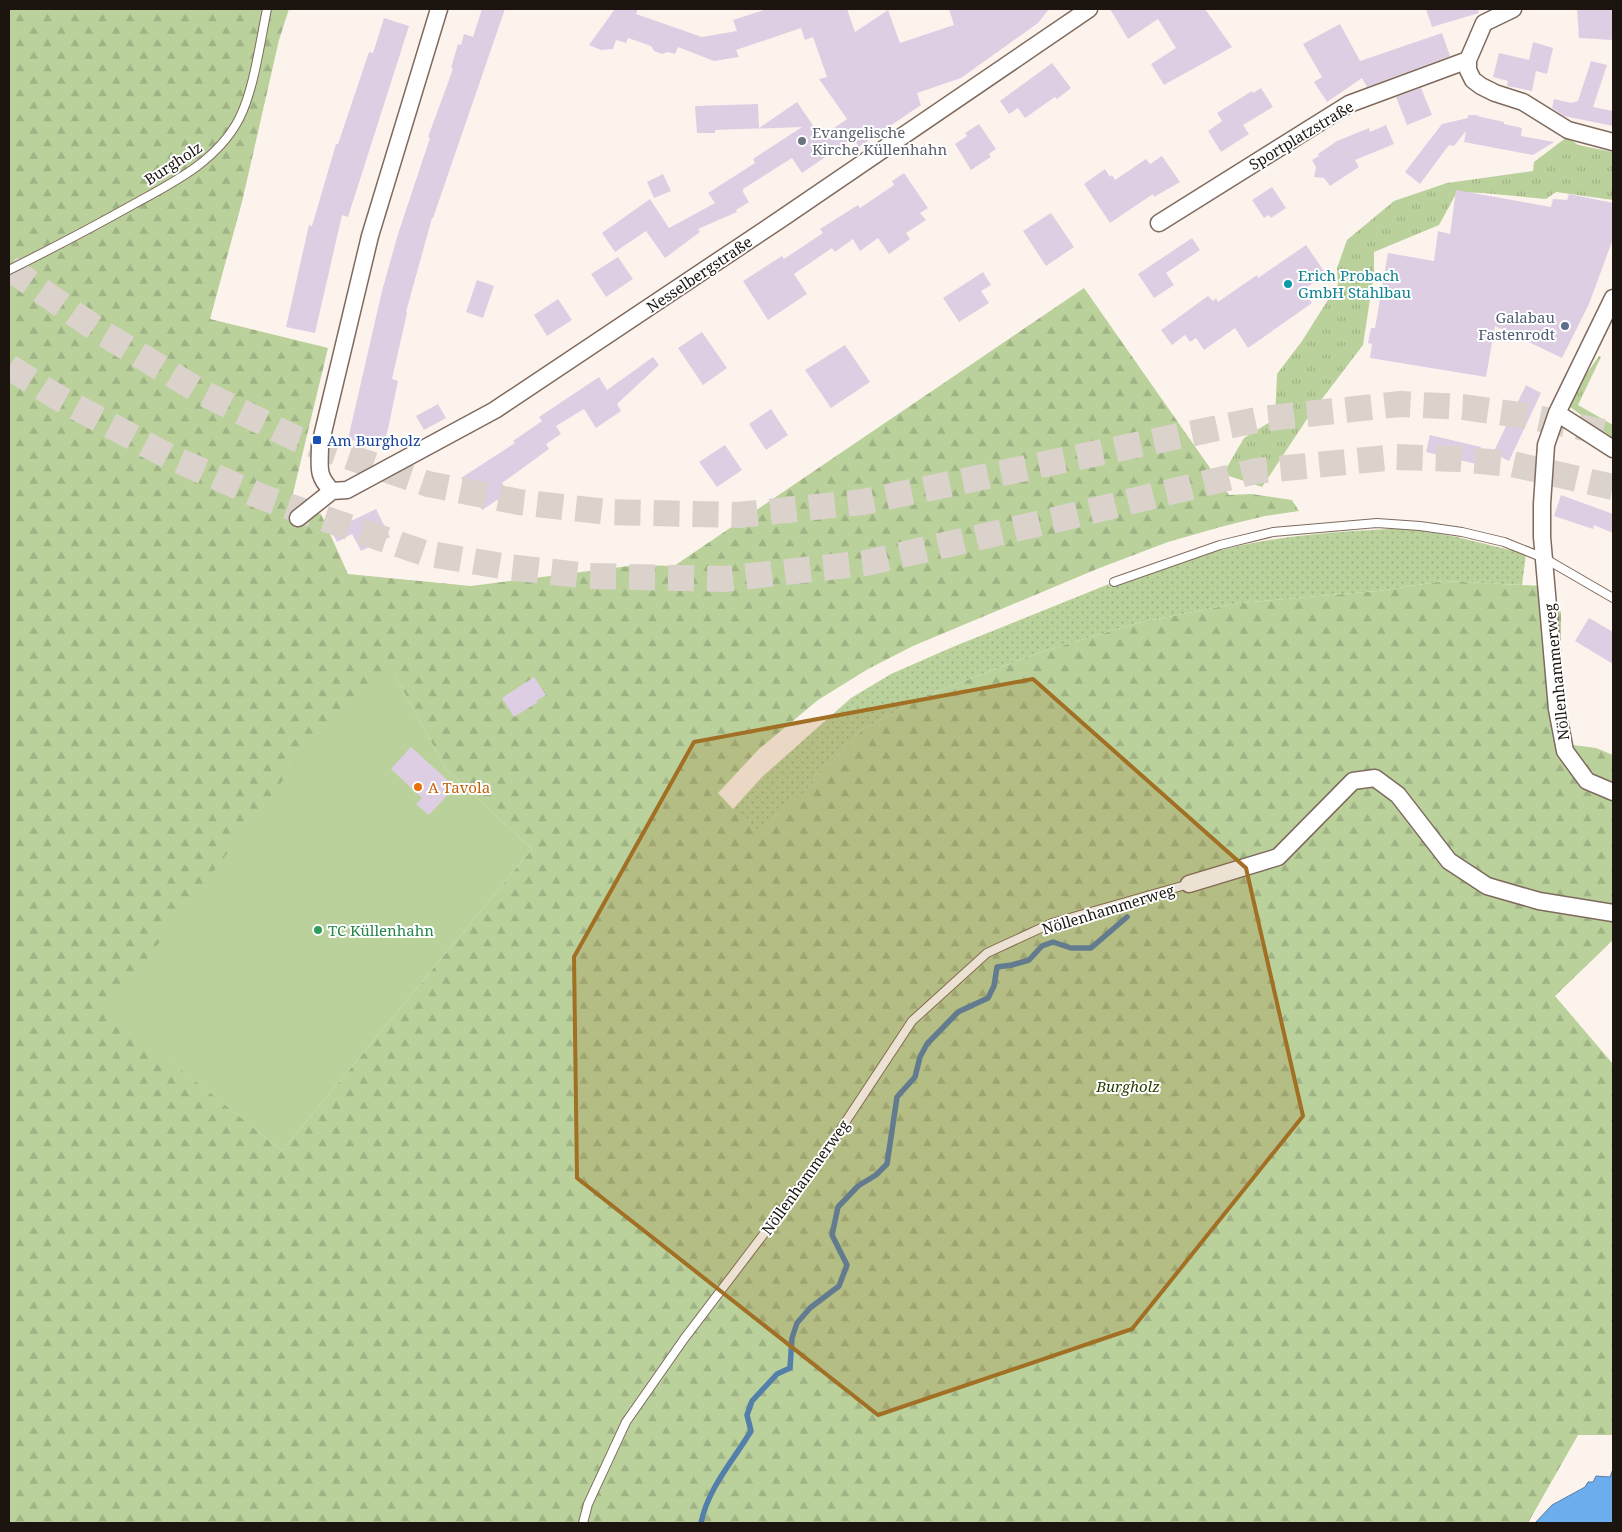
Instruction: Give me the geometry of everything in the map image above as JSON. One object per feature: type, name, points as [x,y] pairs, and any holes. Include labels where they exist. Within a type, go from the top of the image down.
[{"type":"street","points":[[332,491],[323,482],[320,472],[320,445],[370,236],[439,9]]},
{"type":"street","name":"Nesselbergstraße","points":[[298,518],[332,491],[346,490],[495,410],[778,221],[1089,9]]},
{"type":"street","points":[[1514,9],[1484,24],[1468,60],[1468,70],[1473,80],[1480,86],[1495,93],[1523,102],[1568,130],[1613,142]]},
{"type":"street","name":"Sportplatzstraße","points":[[1159,223],[1349,104],[1468,60]]},
{"type":"street","name":"Nöllenhammerweg","points":[[1613,298],[1558,413],[1546,445],[1542,504],[1544,558],[1557,709],[1565,751],[1587,781],[1613,792]]},
{"type":"street","points":[[1558,413],[1613,449]]},
{"type":"street","name":"Nöllenhammerweg","points":[[1189,884],[1278,857],[1353,782],[1375,778],[1398,795],[1448,861],[1487,886],[1539,902],[1613,913]]},
{"type":"lane","name":"Burgholz","points":[[9,270],[92,228],[181,177],[216,151],[230,133],[247,102],[267,9]]},
{"type":"lane","points":[[1114,582],[1220,545],[1273,532],[1377,523],[1420,526],[1462,532],[1504,542],[1544,558],[1613,598]]},
{"type":"lane","name":"Nöllenhammerweg","points":[[583,1523],[588,1504],[626,1422],[684,1339],[823,1156],[912,1021],[987,953],[1052,923],[1189,884]]},
{"type":"highlighted area","points":[[1033,679],[1246,868],[1303,1116],[1132,1329],[878,1415],[577,1178],[574,957],[694,742]]},
{"type":"green space","name":"Burgholz","points":[[9,9],[289,9],[279,40],[242,202],[210,319],[328,348],[289,510],[321,514],[348,574],[471,586],[637,565],[674,566],[1084,288],[1229,495],[1251,494],[1292,500],[1299,511],[1265,516],[1168,542],[1097,569],[913,646],[868,669],[818,700],[759,749],[718,793],[733,809],[806,790],[863,729],[927,695],[1041,652],[1137,623],[1239,603],[1378,591],[1443,581],[1543,586],[1561,612],[1561,702],[1573,745],[1596,748],[1613,755],[1613,940],[1555,996],[1613,1064],[1613,1435],[1578,1435],[1528,1523],[9,1523]],"holes":[[[394,674],[446,769],[532,849],[282,1151],[109,1010]]]},
{"type":"green space","points":[[1567,137],[1578,145],[1613,152],[1613,200],[1556,192],[1546,199],[1457,192],[1439,225],[1374,252],[1374,273],[1363,345],[1309,416],[1262,487],[1223,474],[1244,438],[1275,419],[1277,374],[1302,341],[1338,284],[1337,268],[1347,240],[1394,201],[1447,183],[1533,171],[1534,162]]},
{"type":"green space","points":[[1599,356],[1601,357],[1578,405],[1613,425],[1613,438],[1570,407],[1580,383]]},
{"type":"green space","points":[[1404,528],[1457,537],[1526,554],[1522,585],[1443,581],[1378,591],[1239,603],[1137,623],[1041,652],[927,695],[863,729],[806,790],[758,831],[733,809],[762,777],[851,698],[891,674],[955,646],[1109,584],[1111,587],[1206,554],[1258,542],[1299,536]]},
{"type":"green space","name":"TC Küllenhahn","points":[[394,674],[446,769],[532,849],[282,1151],[108,1010],[328,721]]},
{"type":"water","points":[[1613,1469],[1613,1523],[1535,1523],[1552,1505],[1585,1487],[1588,1482],[1593,1482],[1596,1476],[1610,1477]]},
{"type":"building","points":[[482,9],[505,9],[432,218],[406,312],[392,379],[398,381],[385,439],[374,437],[372,445],[348,439],[382,291],[398,234],[430,138],[428,137],[453,68],[451,68],[458,44],[461,45],[464,34],[473,37]]},
{"type":"building","points":[[615,9],[638,9],[636,14],[702,37],[737,31],[733,20],[767,9],[847,9],[855,32],[888,10],[900,43],[954,25],[949,9],[1049,9],[1038,23],[961,78],[917,93],[921,105],[859,147],[853,138],[802,173],[792,158],[743,189],[749,202],[736,210],[737,212],[698,229],[700,232],[665,258],[646,231],[615,252],[602,233],[650,199],[669,228],[715,203],[708,193],[755,163],[753,159],[802,127],[715,130],[715,133],[697,133],[695,106],[758,104],[759,128],[797,102],[821,137],[847,119],[819,79],[827,77],[813,37],[805,40],[801,28],[736,50],[739,57],[714,61],[678,47],[675,54],[668,52],[662,54],[654,51],[651,46],[628,38],[626,43],[616,40],[613,49],[601,50],[589,45]]},
{"type":"building","points":[[1110,9],[1205,9],[1232,47],[1164,85],[1151,64],[1176,48],[1158,19],[1128,39]]},
{"type":"building","points":[[1426,9],[1478,9],[1479,13],[1432,27]]},
{"type":"building","points":[[1577,9],[1613,9],[1613,40],[1579,38]]},
{"type":"building","points":[[384,18],[409,26],[348,217],[342,215],[315,333],[286,327],[309,225],[312,226],[336,144],[338,144],[369,52],[373,53]]},
{"type":"building","points":[[1340,24],[1360,61],[1442,33],[1450,56],[1367,87],[1362,78],[1327,102],[1314,82],[1322,77],[1303,44]]},
{"type":"building","points":[[1533,42],[1553,48],[1547,74],[1536,71],[1532,91],[1507,86],[1508,81],[1493,77],[1499,53],[1529,60]]},
{"type":"building","points":[[1591,61],[1607,65],[1593,107],[1613,111],[1613,126],[1564,116],[1552,108],[1554,99],[1571,103],[1578,101]]},
{"type":"building","points":[[1052,63],[1071,88],[1057,99],[1055,97],[1025,118],[1018,108],[1009,114],[1000,101]]},
{"type":"building","points":[[1261,88],[1273,107],[1243,125],[1249,134],[1221,152],[1208,131],[1222,121],[1217,113],[1252,91],[1253,93]]},
{"type":"building","points":[[1421,88],[1432,115],[1407,125],[1396,97]]},
{"type":"building","points":[[1468,115],[1478,115],[1522,128],[1521,136],[1554,142],[1533,155],[1464,142],[1466,131],[1454,146],[1449,145],[1420,184],[1405,172],[1442,124],[1468,118]]},
{"type":"building","points":[[979,124],[996,149],[989,154],[991,157],[971,170],[955,144],[967,136],[965,133]]},
{"type":"building","points":[[1386,125],[1394,144],[1355,160],[1359,167],[1330,186],[1324,178],[1314,177],[1316,167],[1312,160],[1319,156],[1318,154],[1337,141],[1369,128],[1370,132]]},
{"type":"building","points":[[1162,156],[1180,182],[1154,197],[1153,194],[1110,223],[1084,184],[1105,169],[1110,177],[1112,175],[1115,180],[1146,159],[1150,164]]},
{"type":"building","points":[[904,173],[928,208],[920,213],[926,220],[906,233],[910,239],[889,254],[878,238],[860,251],[853,239],[835,252],[832,248],[794,274],[807,294],[768,320],[743,281],[782,256],[784,259],[823,233],[820,229],[858,205],[860,208],[894,185],[892,181]]},
{"type":"building","points":[[663,174],[671,191],[654,198],[647,182]]},
{"type":"building","points":[[1272,187],[1286,208],[1271,218],[1269,215],[1264,218],[1252,200]]},
{"type":"building","points":[[1456,190],[1551,207],[1553,199],[1567,200],[1569,194],[1613,203],[1613,239],[1589,304],[1562,358],[1495,326],[1486,377],[1370,358],[1372,344],[1368,343],[1371,328],[1375,328],[1388,253],[1434,261],[1438,231],[1450,234]]},
{"type":"building","points":[[1051,213],[1074,247],[1046,266],[1023,231]]},
{"type":"building","points":[[1192,238],[1200,250],[1166,273],[1174,285],[1154,298],[1138,274]]},
{"type":"building","name":"Erich Probach GmbH Stahlbau","points":[[1306,245],[1326,274],[1303,290],[1312,303],[1248,348],[1235,328],[1204,350],[1196,338],[1190,342],[1185,335],[1172,345],[1161,330],[1208,296],[1213,301],[1216,298],[1218,302],[1257,275],[1258,278]]},
{"type":"building","points":[[618,257],[633,279],[606,297],[591,274]]},
{"type":"building","points":[[983,272],[991,285],[981,291],[989,303],[959,322],[943,298]]},
{"type":"building","points":[[477,280],[494,286],[483,318],[466,312]]},
{"type":"building","points":[[558,299],[572,320],[547,336],[534,315]]},
{"type":"building","points":[[702,332],[727,368],[703,385],[678,348]]},
{"type":"building","points":[[845,345],[870,382],[831,408],[805,370]]},
{"type":"building","points":[[653,357],[659,365],[617,404],[621,411],[596,428],[584,409],[556,426],[561,434],[546,444],[549,449],[502,483],[508,493],[482,510],[461,478],[515,443],[513,441],[542,421],[539,417],[599,377],[607,390]]},
{"type":"building","points":[[1526,385],[1541,393],[1509,461],[1493,453]]},
{"type":"building","points":[[438,404],[446,418],[424,430],[416,416]]},
{"type":"building","points":[[771,409],[788,435],[766,450],[749,424]]},
{"type":"building","points":[[1430,435],[1481,447],[1476,464],[1426,452]]},
{"type":"building","points":[[725,445],[742,470],[717,487],[699,462]]},
{"type":"building","points":[[1561,495],[1613,514],[1613,533],[1594,525],[1593,529],[1554,516]]},
{"type":"building","points":[[376,509],[390,537],[361,551],[352,534],[337,542],[326,522],[347,512],[351,521]]},
{"type":"building","points":[[1589,618],[1613,632],[1613,664],[1575,641]]},
{"type":"building","points":[[534,677],[546,695],[514,717],[502,698]]},
{"type":"building","points":[[411,747],[455,787],[429,815],[416,804],[422,798],[391,769]]},
{"type":"waterway","points":[[701,1523],[704,1510],[715,1486],[751,1431],[747,1415],[752,1401],[777,1374],[790,1368],[792,1338],[797,1323],[810,1308],[839,1286],[847,1265],[832,1235],[838,1207],[858,1186],[876,1175],[887,1164],[897,1097],[915,1077],[920,1057],[927,1044],[958,1012],[988,998],[994,986],[997,967],[1029,960],[1042,946],[1053,942],[1071,948],[1091,948],[1127,917]]},
{"type":"tunnel","points":[[9,268],[99,331],[201,392],[297,439],[428,484],[519,502],[607,512],[738,515],[863,502],[1261,419],[1400,404],[1463,407],[1527,416],[1613,434]]},
{"type":"tunnel","points":[[9,367],[57,397],[168,456],[262,497],[424,553],[508,567],[590,576],[724,579],[866,563],[1256,471],[1396,457],[1457,459],[1512,464],[1613,487]]},
{"type":"place","name":"Evangelische Kirche Küllenhahn","points":[[802,141]]},
{"type":"place","name":"Erich Probach GmbH Stahlbau","points":[[1288,284]]},
{"type":"place","name":"Galabau Fastenrodt","points":[[1565,326]]},
{"type":"place","name":"Am Burgholz","points":[[317,440]]},
{"type":"place","name":"A Tavola","points":[[418,787]]},
{"type":"place","name":"TC Küllenhahn","points":[[318,930]]}]
